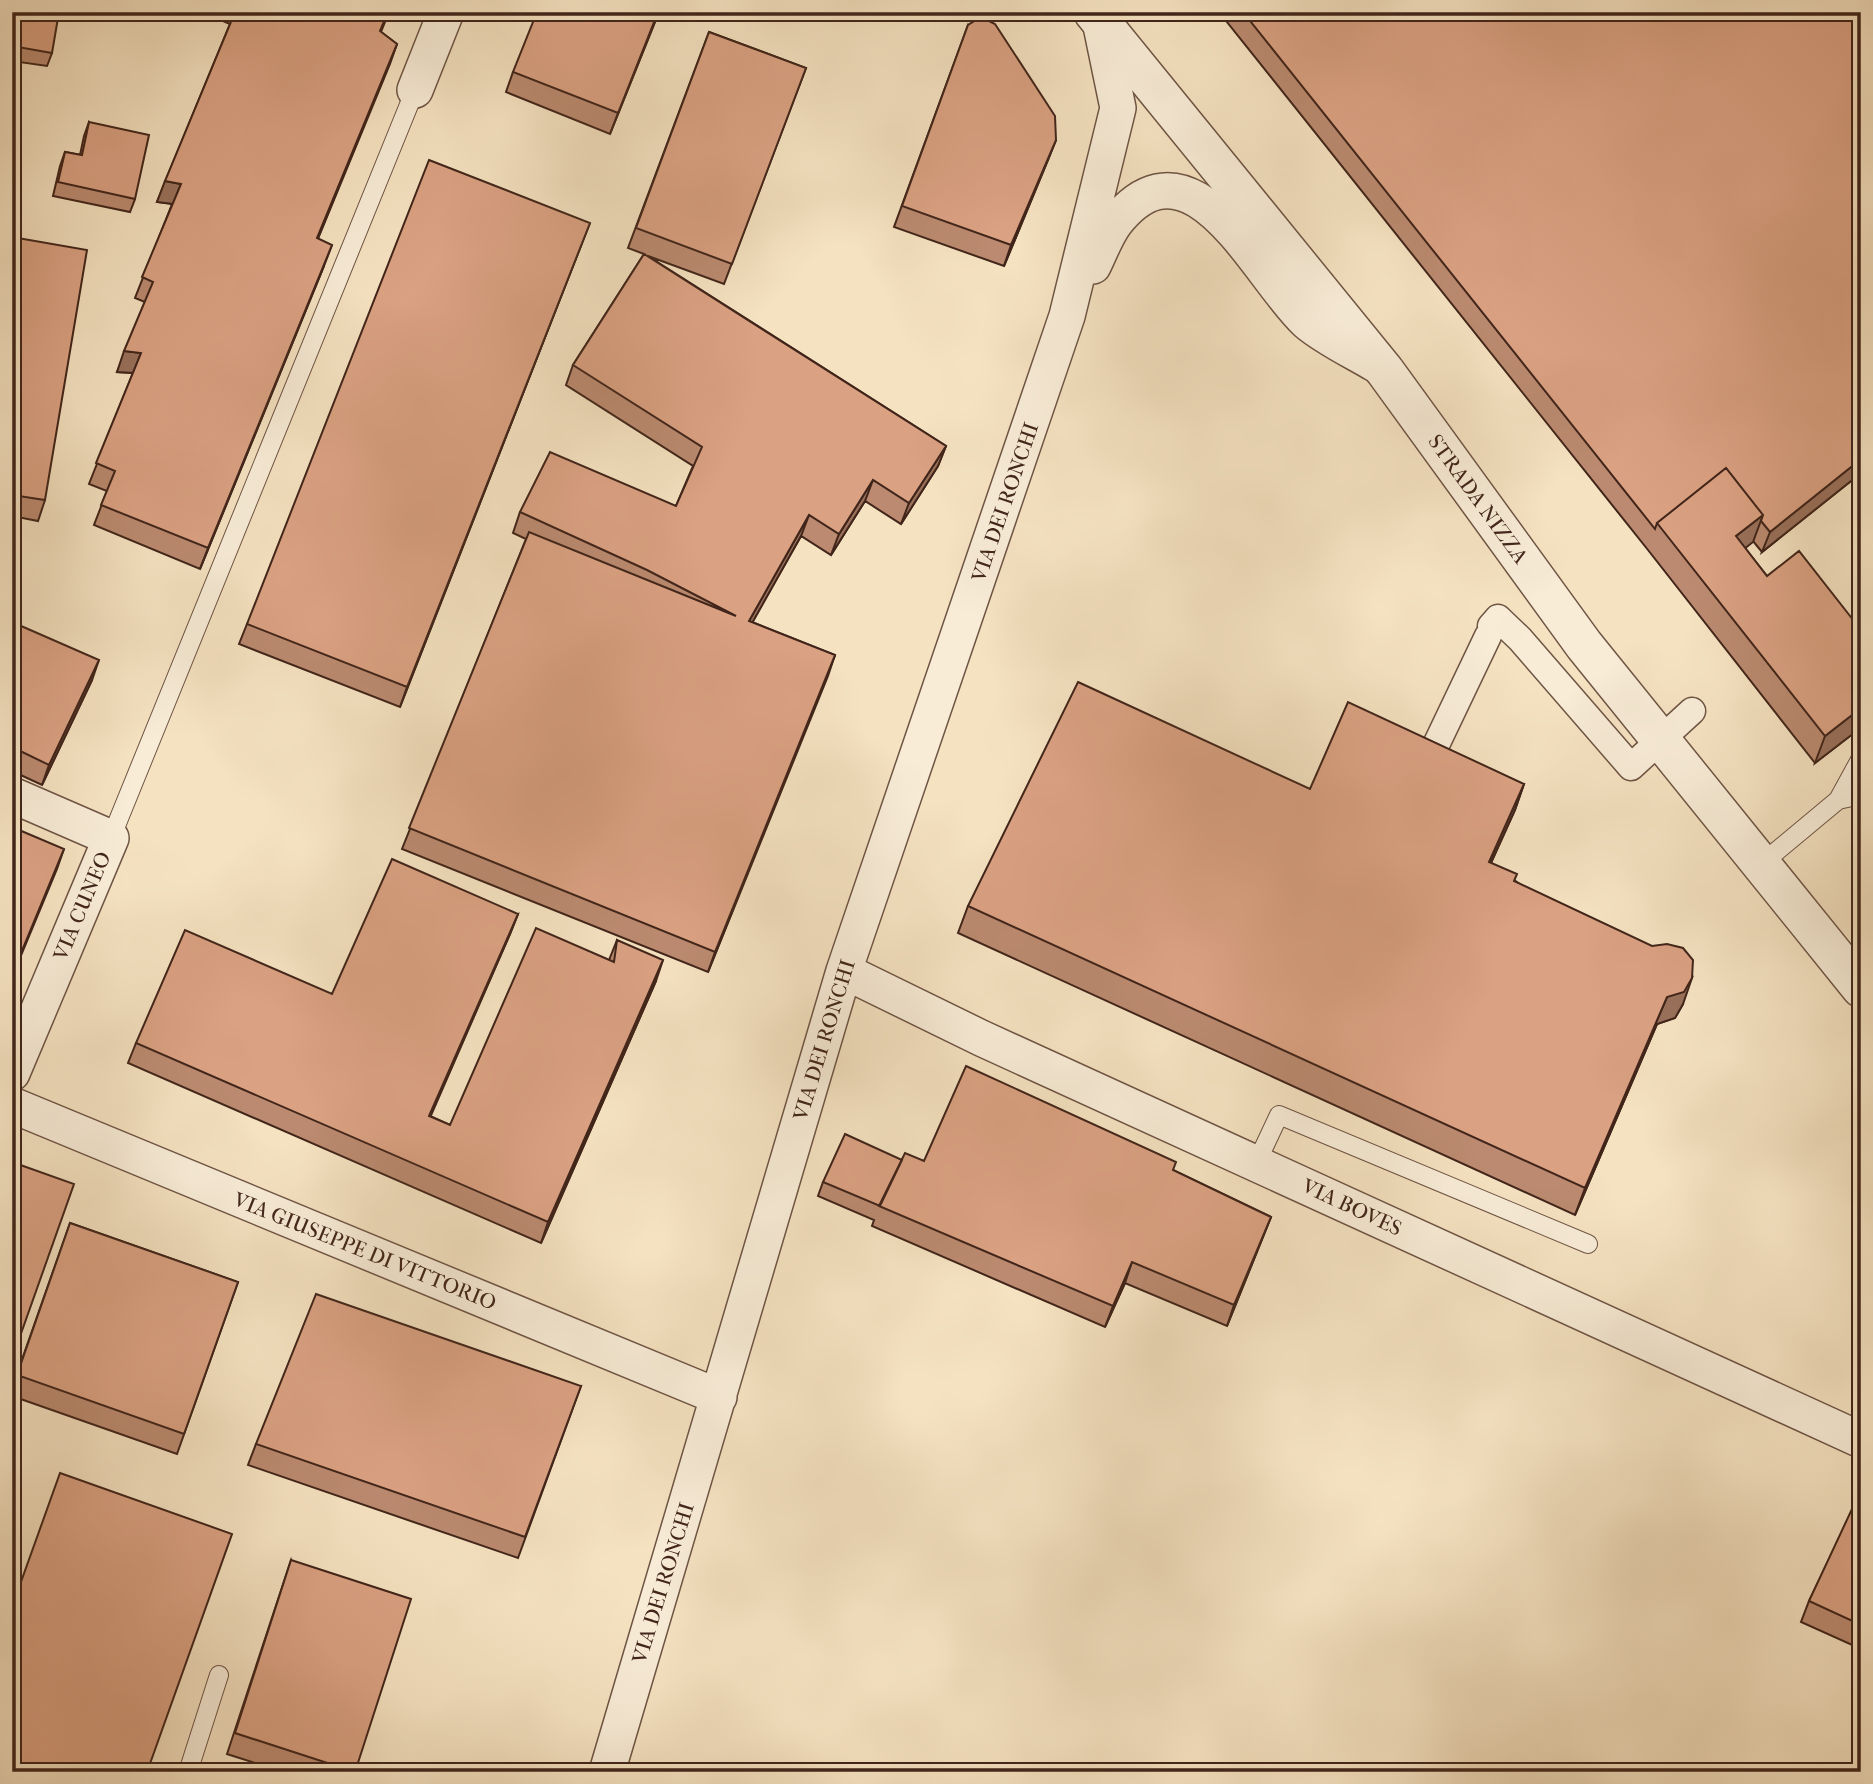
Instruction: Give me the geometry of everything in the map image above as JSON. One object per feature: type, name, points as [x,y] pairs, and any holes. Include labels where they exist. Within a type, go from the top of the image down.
[{"type":"street","points":[[415,90],[446,12]]},
{"type":"street","name":"VIA DEI RONCHI","points":[[607,1772],[844,971],[1068,316],[1118,108],[1096,16]]},
{"type":"street","name":"STRADA NIZZA","points":[[1096,16],[1385,371],[1577,636],[1861,988]]},
{"type":"street","name":"VIA DEI RONCHI","points":[[1068,316],[1114,225],[1134,203],[1153,192],[1183,194],[1193,196],[1215,211],[1307,322],[1385,371]]},
{"type":"street","points":[[1436,745],[1498,618],[1520,639],[1631,767],[1692,711]]},
{"type":"street","name":"VIA CUNEO","points":[[12,795],[111,838],[12,1073]]},
{"type":"street","name":"VIA BOVES","points":[[844,971],[981,1038],[1861,1440]]},
{"type":"street","name":"VIA GIUSEPPE DI VITTORIO","points":[[12,1105],[719,1397]]},
{"type":"lane","points":[[111,838],[415,90]]},
{"type":"lane","points":[[1760,865],[1838,800],[1861,758]]},
{"type":"lane","points":[[1838,800],[1861,795]]},
{"type":"lane","points":[[1256,1164],[1279,1115],[1588,1244]]},
{"type":"lane","points":[[188,1772],[219,1675]]},
{"type":"building","points":[[12,12],[59,12],[52,53],[12,46]]},
{"type":"building","points":[[235,12],[388,12],[380,31],[397,44],[317,238],[332,245],[208,548],[101,505],[115,471],[96,463],[141,353],[124,351],[153,282],[142,277],[181,184],[165,181]]},
{"type":"building","points":[[537,12],[658,12],[618,113],[513,72]]},
{"type":"building","points":[[1243,12],[1861,12],[1861,459],[1770,532],[1761,521],[1763,515],[1726,468],[1657,523],[1655,529]]},
{"type":"building","points":[[981,17],[995,24],[1055,116],[1056,140],[1011,245],[902,206],[968,25]]},
{"type":"building","points":[[709,32],[806,68],[732,264],[636,228]]},
{"type":"building","points":[[89,122],[149,135],[135,199],[58,182],[65,152],[82,155]]},
{"type":"building","points":[[429,160],[590,223],[407,687],[247,624]]},
{"type":"building","points":[[12,237],[87,250],[45,500],[12,495]]},
{"type":"building","points":[[644,254],[946,446],[909,503],[873,480],[839,534],[809,515],[749,621],[835,655],[715,952],[409,828],[529,532],[736,616],[647,570],[520,512],[550,452],[676,506],[702,447],[573,365]]},
{"type":"building","points":[[1726,468],[1763,515],[1736,536],[1767,576],[1799,551],[1861,630],[1861,708],[1825,736],[1657,523]]},
{"type":"building","points":[[12,622],[99,660],[49,765],[12,747]]},
{"type":"building","points":[[1078,682],[1310,789],[1348,702],[1524,784],[1489,862],[1517,874],[1514,881],[1652,946],[1667,944],[1683,948],[1693,960],[1692,978],[1684,992],[1667,997],[1585,1188],[968,906]]},
{"type":"building","points":[[12,827],[64,849],[12,975]]},
{"type":"building","points":[[392,859],[518,914],[429,1116],[450,1125],[536,928],[614,962],[617,940],[663,960],[548,1222],[136,1043],[185,930],[332,994]]},
{"type":"building","points":[[966,1066],[1176,1162],[1173,1170],[1271,1217],[1234,1305],[1132,1262],[1113,1306],[879,1206],[905,1153],[924,1161]]},
{"type":"building","points":[[845,1134],[902,1160],[880,1206],[823,1182]]},
{"type":"building","points":[[12,1162],[74,1184],[12,1359]]},
{"type":"building","points":[[70,1223],[238,1282],[184,1434],[17,1375]]},
{"type":"building","points":[[316,1294],[581,1386],[525,1537],[256,1444]]},
{"type":"building","points":[[60,1473],[232,1534],[147,1772],[12,1772],[12,1607]]},
{"type":"building","points":[[1861,1494],[1861,1625],[1809,1601]]},
{"type":"building","points":[[291,1560],[411,1599],[355,1772],[235,1733]]}]
